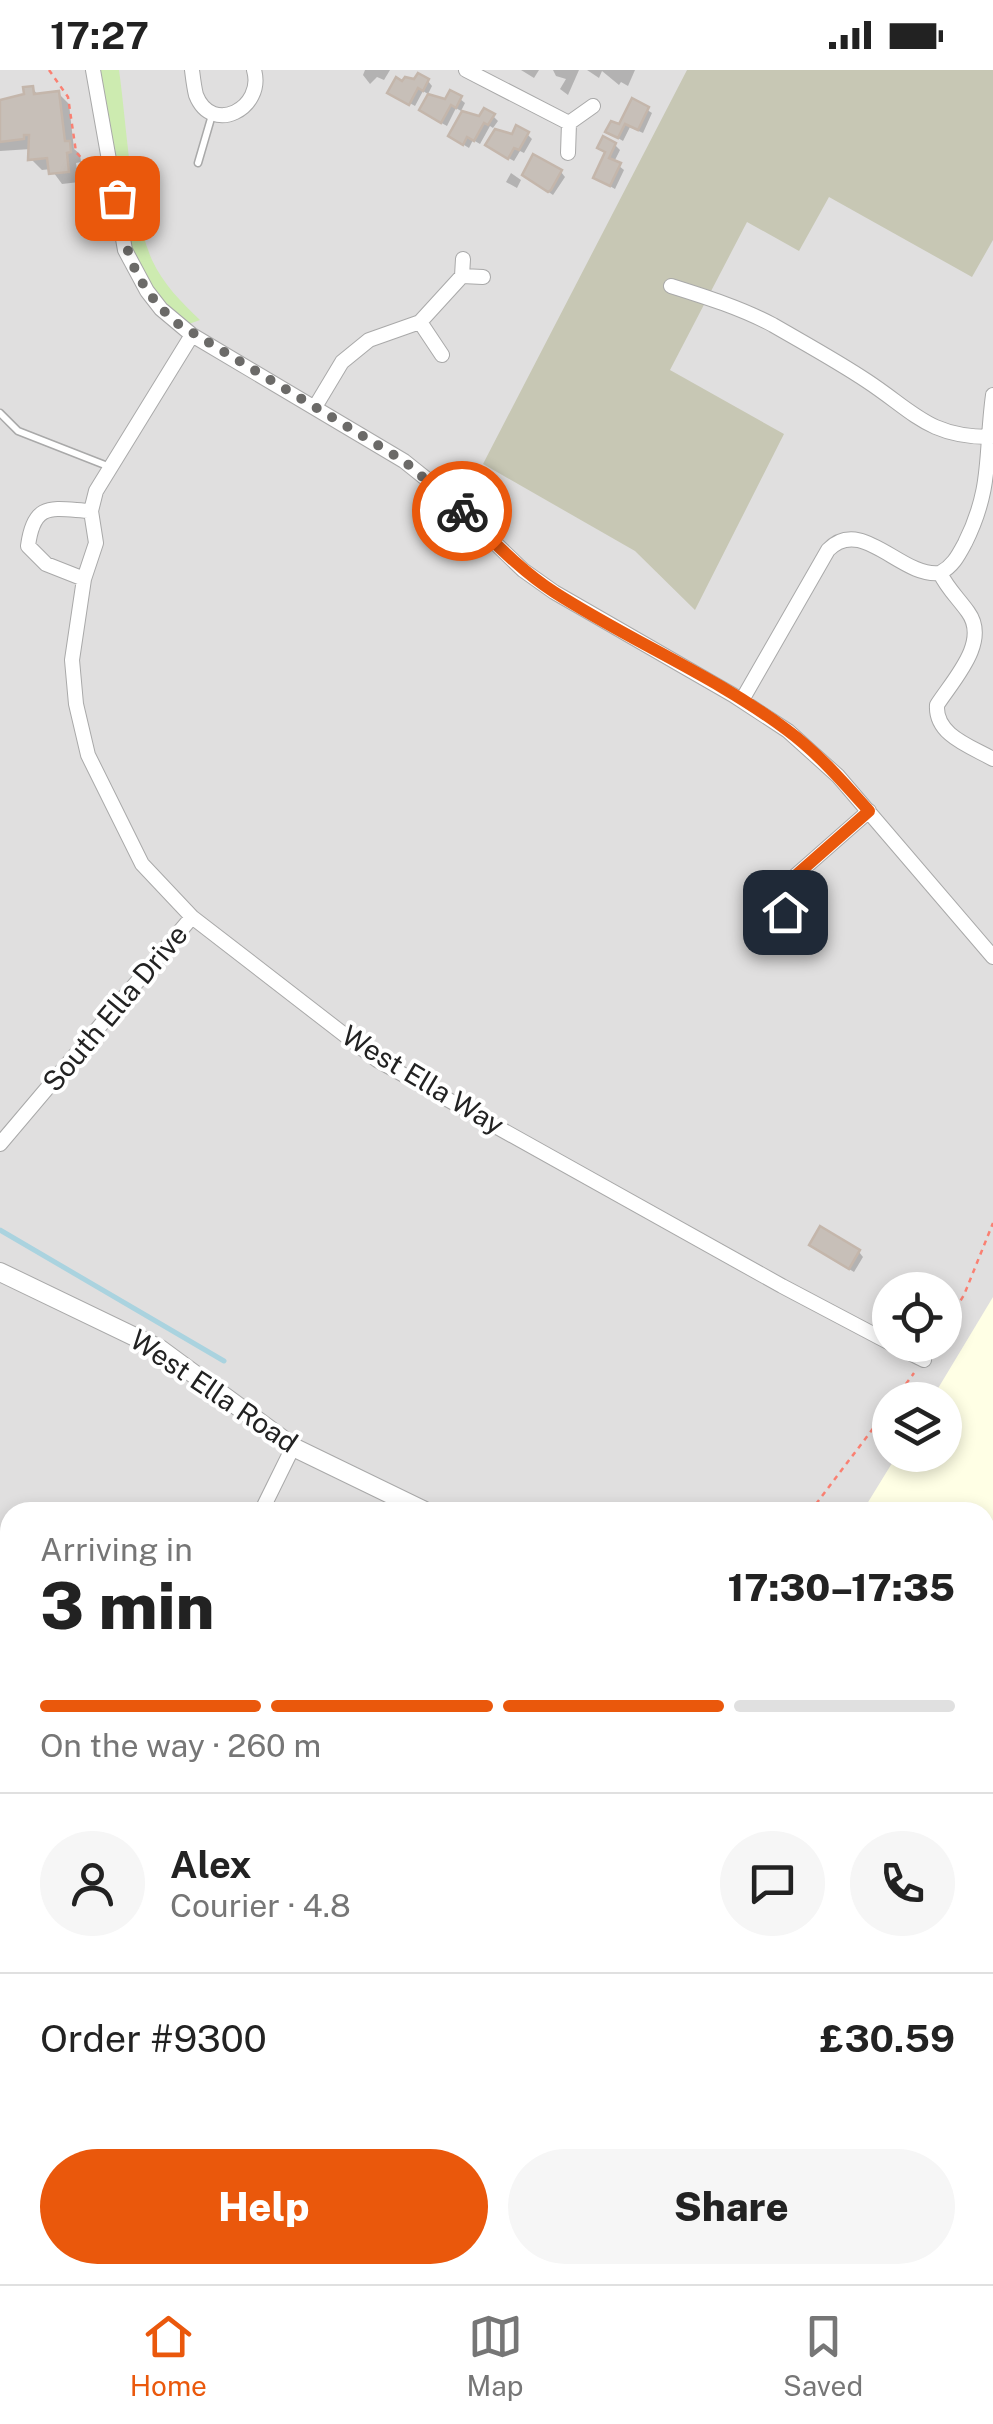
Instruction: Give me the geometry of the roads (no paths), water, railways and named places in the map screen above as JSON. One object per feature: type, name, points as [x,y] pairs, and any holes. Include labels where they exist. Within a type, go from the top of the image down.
[{"type":"street","points":[[93,70],[125,250],[161,309],[192,335],[421,474],[523,570],[554,592],[742,700],[813,752],[869,811],[993,957]]},
{"type":"street","points":[[192,70],[197,98],[212,114],[229,116],[243,110],[252,98],[254,70]]},
{"type":"street","points":[[466,70],[569,124]]},
{"type":"street","points":[[569,124],[593,106]]},
{"type":"street","points":[[568,154],[569,124]]},
{"type":"street","points":[[315,407],[342,362],[369,340],[420,322],[462,268],[483,276]]},
{"type":"street","points":[[672,286],[773,326],[867,381],[938,430],[958,436],[990,437]]},
{"type":"street","points":[[420,322],[442,355]]},
{"type":"street","name":"West Ella Way","points":[[192,335],[96,491],[91,511],[96,543],[84,579],[72,660],[76,704],[88,755],[142,864],[192,917],[377,1060],[872,1333]]},
{"type":"street","points":[[742,700],[828,550],[838,541],[857,539],[920,572],[940,573],[954,563],[982,509],[988,479],[993,395]]},
{"type":"street","points":[[84,579],[46,564],[28,546],[31,522],[39,514],[60,508],[91,511]]},
{"type":"street","points":[[940,573],[968,612],[976,635],[974,646],[937,705],[937,716],[946,732],[993,759]]},
{"type":"street","points":[[777,892],[869,811]]},
{"type":"street","points":[[759,881],[777,892],[785,912]]},
{"type":"street","name":"South Ella Drive","points":[[0,1144],[192,917]]},
{"type":"street","name":"West Ella Road","points":[[0,1272],[160,1349],[292,1446],[406,1502]]},
{"type":"street","points":[[265,1502],[292,1446]]},
{"type":"lane","points":[[198,163],[212,114]]},
{"type":"lane","points":[[0,413],[18,431],[111,468]]},
{"type":"waterway","points":[[0,1230],[224,1361]]}]
